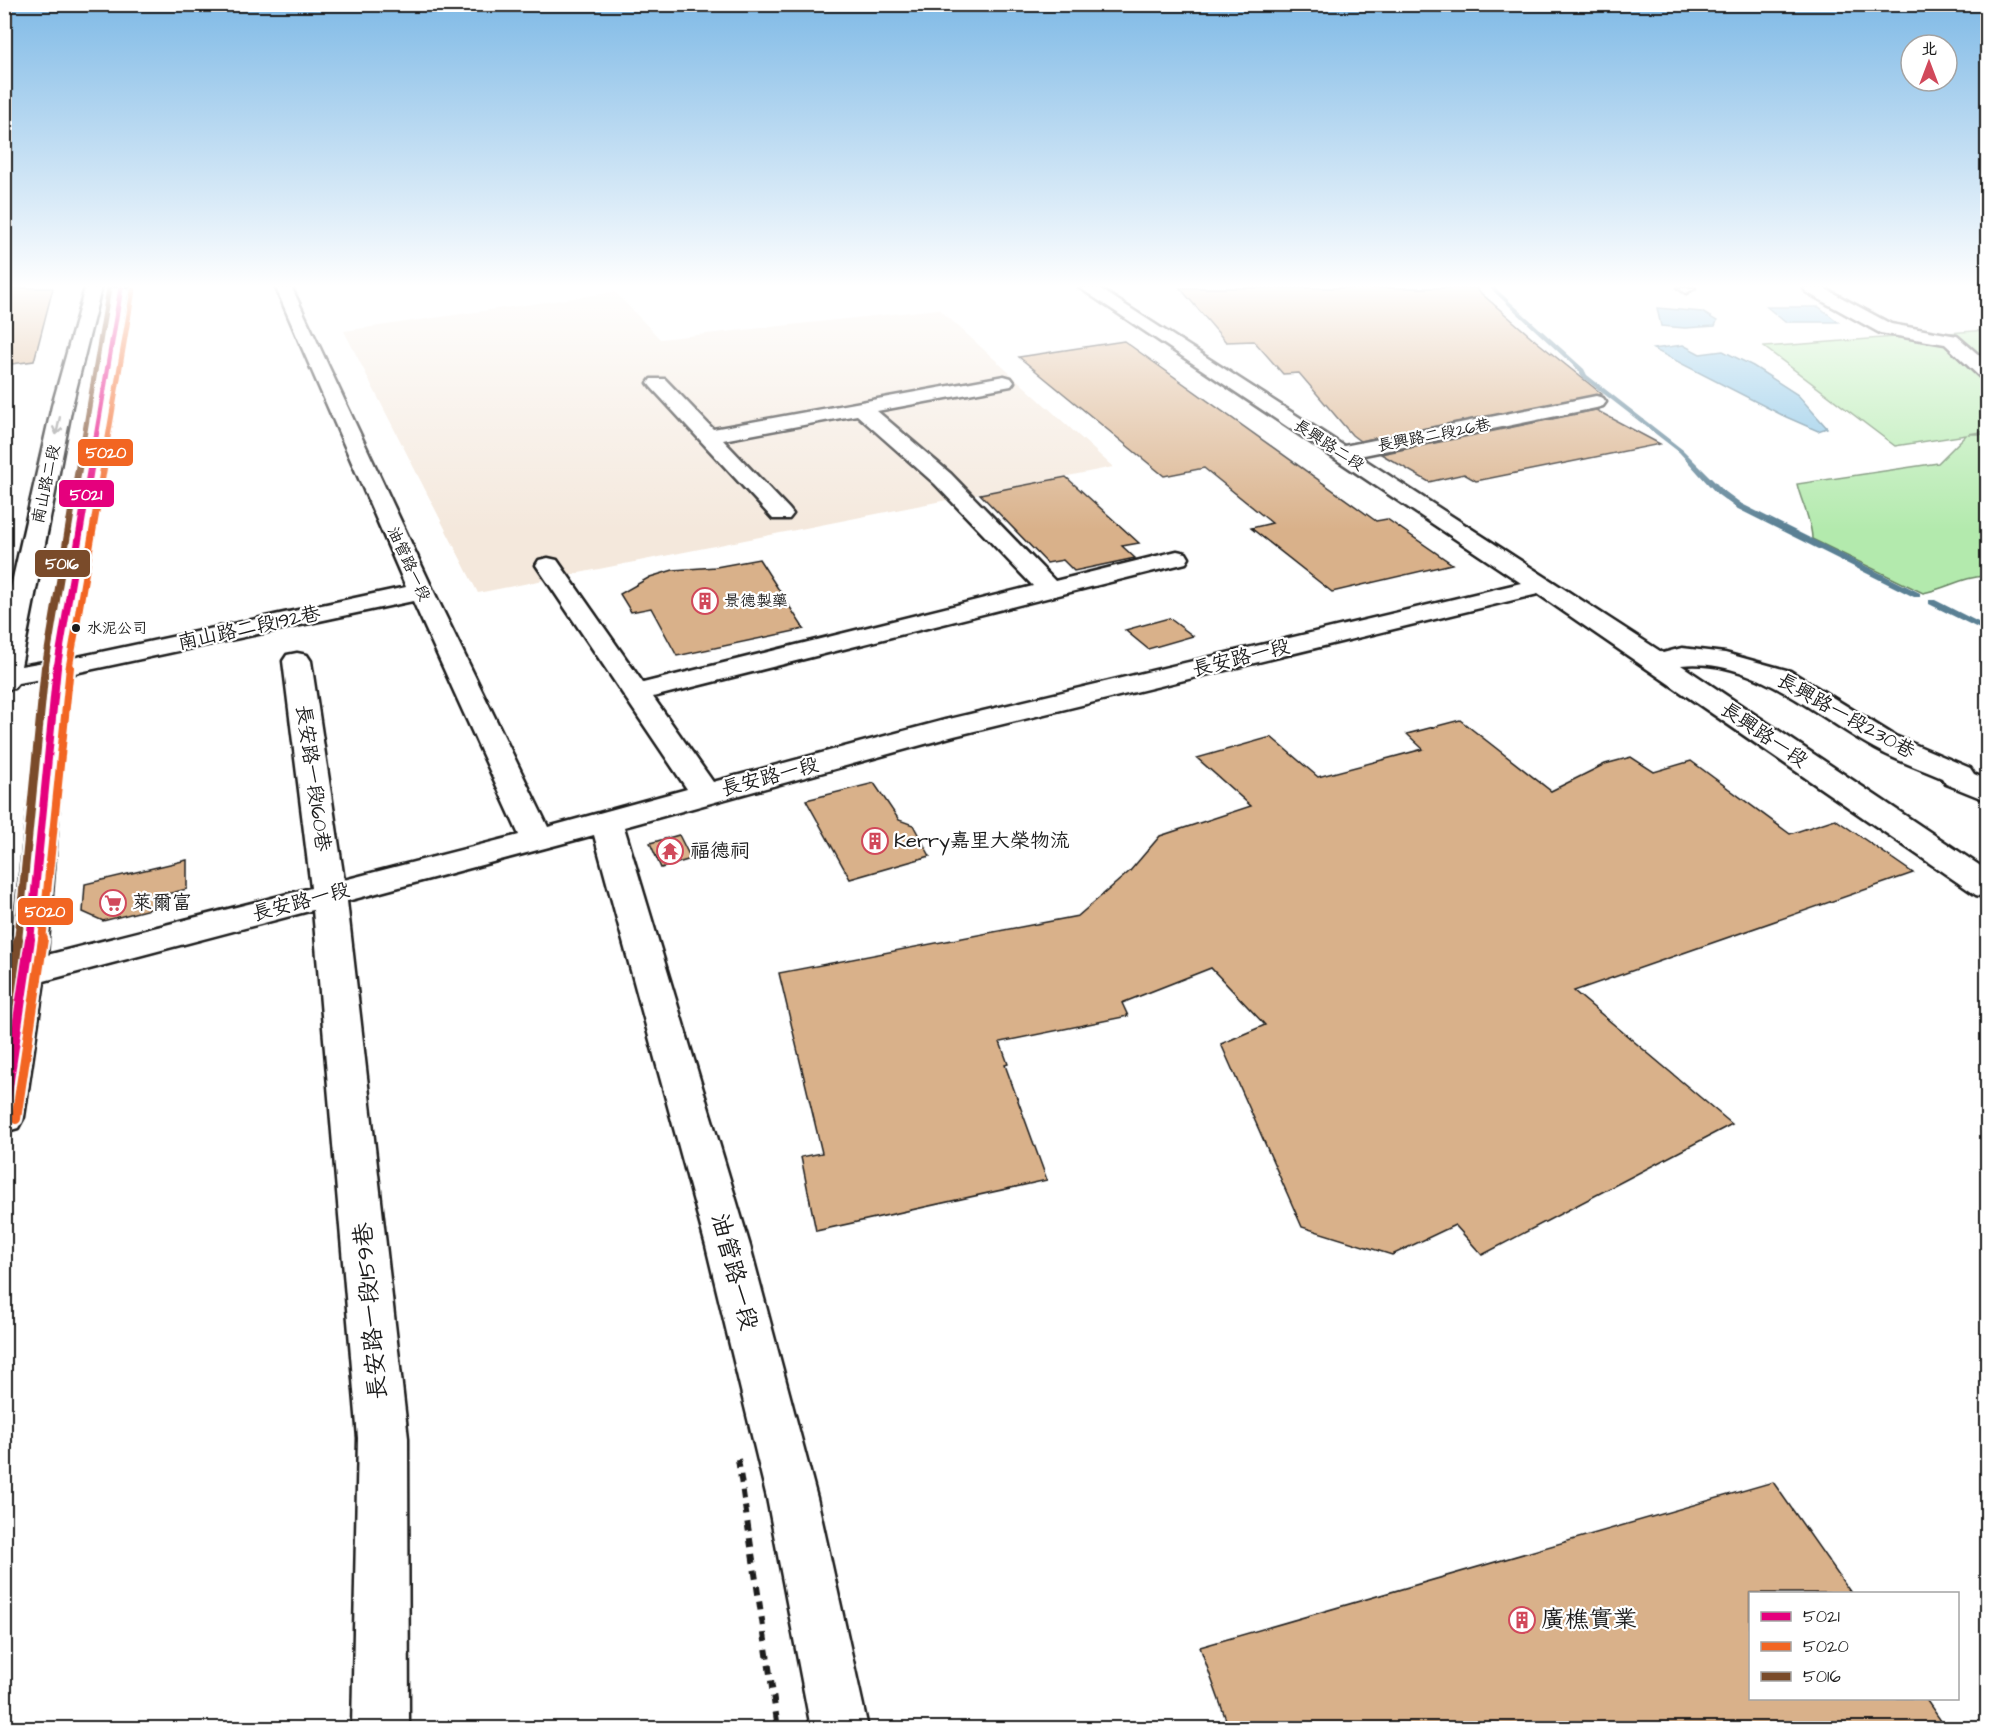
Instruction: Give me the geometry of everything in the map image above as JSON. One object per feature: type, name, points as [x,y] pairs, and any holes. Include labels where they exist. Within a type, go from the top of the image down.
[{"type":"street","name":"南山路二段","points":[[5,686],[62,406],[72,369]]},
{"type":"street","points":[[4,1117],[16,977],[56,679],[108,369]]},
{"type":"street","name":"油管路一段","points":[[321,369],[538,840]]},
{"type":"street","name":"長興路二段","points":[[1213,369],[1343,453],[1539,586]]},
{"type":"street","points":[[709,436],[1004,381]]},
{"type":"street","points":[[658,383],[781,514]]},
{"type":"street","name":"長興路二段26巷","points":[[1343,453],[1596,402]]},
{"type":"street","points":[[861,408],[943,479],[1050,590]]},
{"type":"street","points":[[635,693],[1177,558]]},
{"type":"street","points":[[548,565],[706,794]]},
{"type":"street","name":"長興路一段","points":[[1539,586],[1660,663],[1988,887]]},
{"type":"street","name":"長安路一段","points":[[16,977],[538,840],[945,729],[1539,586]]},
{"type":"street","name":"南山路二段192巷","points":[[5,686],[56,679],[422,592]]},
{"type":"street","name":"長興路一段230巷","points":[[1660,663],[1682,656],[1725,661],[1780,677],[1885,742],[1973,771]]},
{"type":"street","name":"長安路一段160巷","points":[[297,661],[329,895]]},
{"type":"street","name":"長興路一段230巷","points":[[1973,771],[1957,778],[1988,792]]},
{"type":"street","name":"油管路一段","points":[[606,821],[728,1246],[792,1498],[840,1728]]},
{"type":"street","name":"長安路一段159巷","points":[[329,895],[383,1438],[380,1728]]},
{"type":"path","points":[[737,1456],[778,1728]]},
{"type":"shaded area","points":[[363,369],[1005,369],[1113,467],[478,593]]},
{"type":"green space","points":[[1793,369],[1987,369],[1987,431],[1968,434],[1987,434],[1987,576],[1971,578],[1923,593],[1812,539],[1797,484],[1938,463],[1966,435],[1895,446]]},
{"type":"water","points":[[1692,369],[1757,369],[1798,395],[1827,428],[1818,431]]},
{"type":"building","points":[[1033,369],[1163,369],[1376,521],[1387,519],[1452,564],[1332,592],[1251,528],[1272,523],[1204,468],[1164,476]]},
{"type":"building","points":[[1278,369],[1571,369],[1602,394],[1360,441],[1352,435],[1299,373],[1283,374]]},
{"type":"building","points":[[1596,410],[1660,444],[1476,481],[1464,474],[1429,482],[1381,454]]},
{"type":"building","points":[[1066,477],[1139,543],[1122,546],[1135,558],[1074,571],[1063,560],[1047,563],[980,494]]},
{"type":"building","name":"景德製藥","points":[[759,559],[804,629],[677,656],[651,608],[631,612],[620,594],[650,577],[673,570],[716,567]]},
{"type":"building","points":[[1169,618],[1193,636],[1148,649],[1125,630]]},
{"type":"building","points":[[1460,720],[1551,791],[1605,764],[1631,757],[1654,772],[1691,761],[1790,834],[1835,819],[1913,873],[1574,991],[1732,1124],[1482,1255],[1455,1225],[1392,1255],[1302,1227],[1221,1044],[1265,1025],[1211,968],[1122,1003],[1128,1016],[1000,1042],[1008,1064],[1005,1065],[1047,1180],[816,1231],[801,1157],[822,1153],[779,973],[1078,916],[1130,871],[1160,836],[1251,806],[1197,758],[1271,737],[1318,777],[1423,749],[1407,734]]},
{"type":"building","name":"Kerry嘉里大榮物流","points":[[874,783],[899,820],[913,825],[930,856],[850,879],[806,800]]},
{"type":"building","name":"福德祠","points":[[679,835],[691,859],[661,868],[650,843]]},
{"type":"building","points":[[187,860],[187,889],[155,897],[154,908],[103,921],[83,912],[85,884]]},
{"type":"building","name":"廣樵實業","points":[[1773,1482],[1850,1592],[1749,1592],[1749,1700],[1926,1700],[1946,1728],[1229,1728],[1200,1647]]},
{"type":"waterway","points":[[1581,369],[1584,376],[1681,451],[1720,492],[1739,506],[1917,595]]},
{"type":"waterway","points":[[1932,602],[1988,631]]},
{"type":"transit line","name":"5016","points":[[4,1038],[15,972],[45,667],[95,369]]},
{"type":"transit line","name":"5021","points":[[4,1114],[27,974],[57,669],[107,369]]},
{"type":"transit line","name":"5020","points":[[16,1119],[39,975],[69,671],[120,369]]},
{"type":"place","name":"景德製藥","points":[[705,601]]},
{"type":"place","name":"水泥公司","points":[[76,628]]},
{"type":"place","name":"Kerry嘉里大榮物流","points":[[875,841]]},
{"type":"place","name":"福德祠","points":[[670,851]]},
{"type":"place","name":"萊爾富","points":[[113,903]]},
{"type":"place","name":"廣樵實業","points":[[1522,1620]]}]
